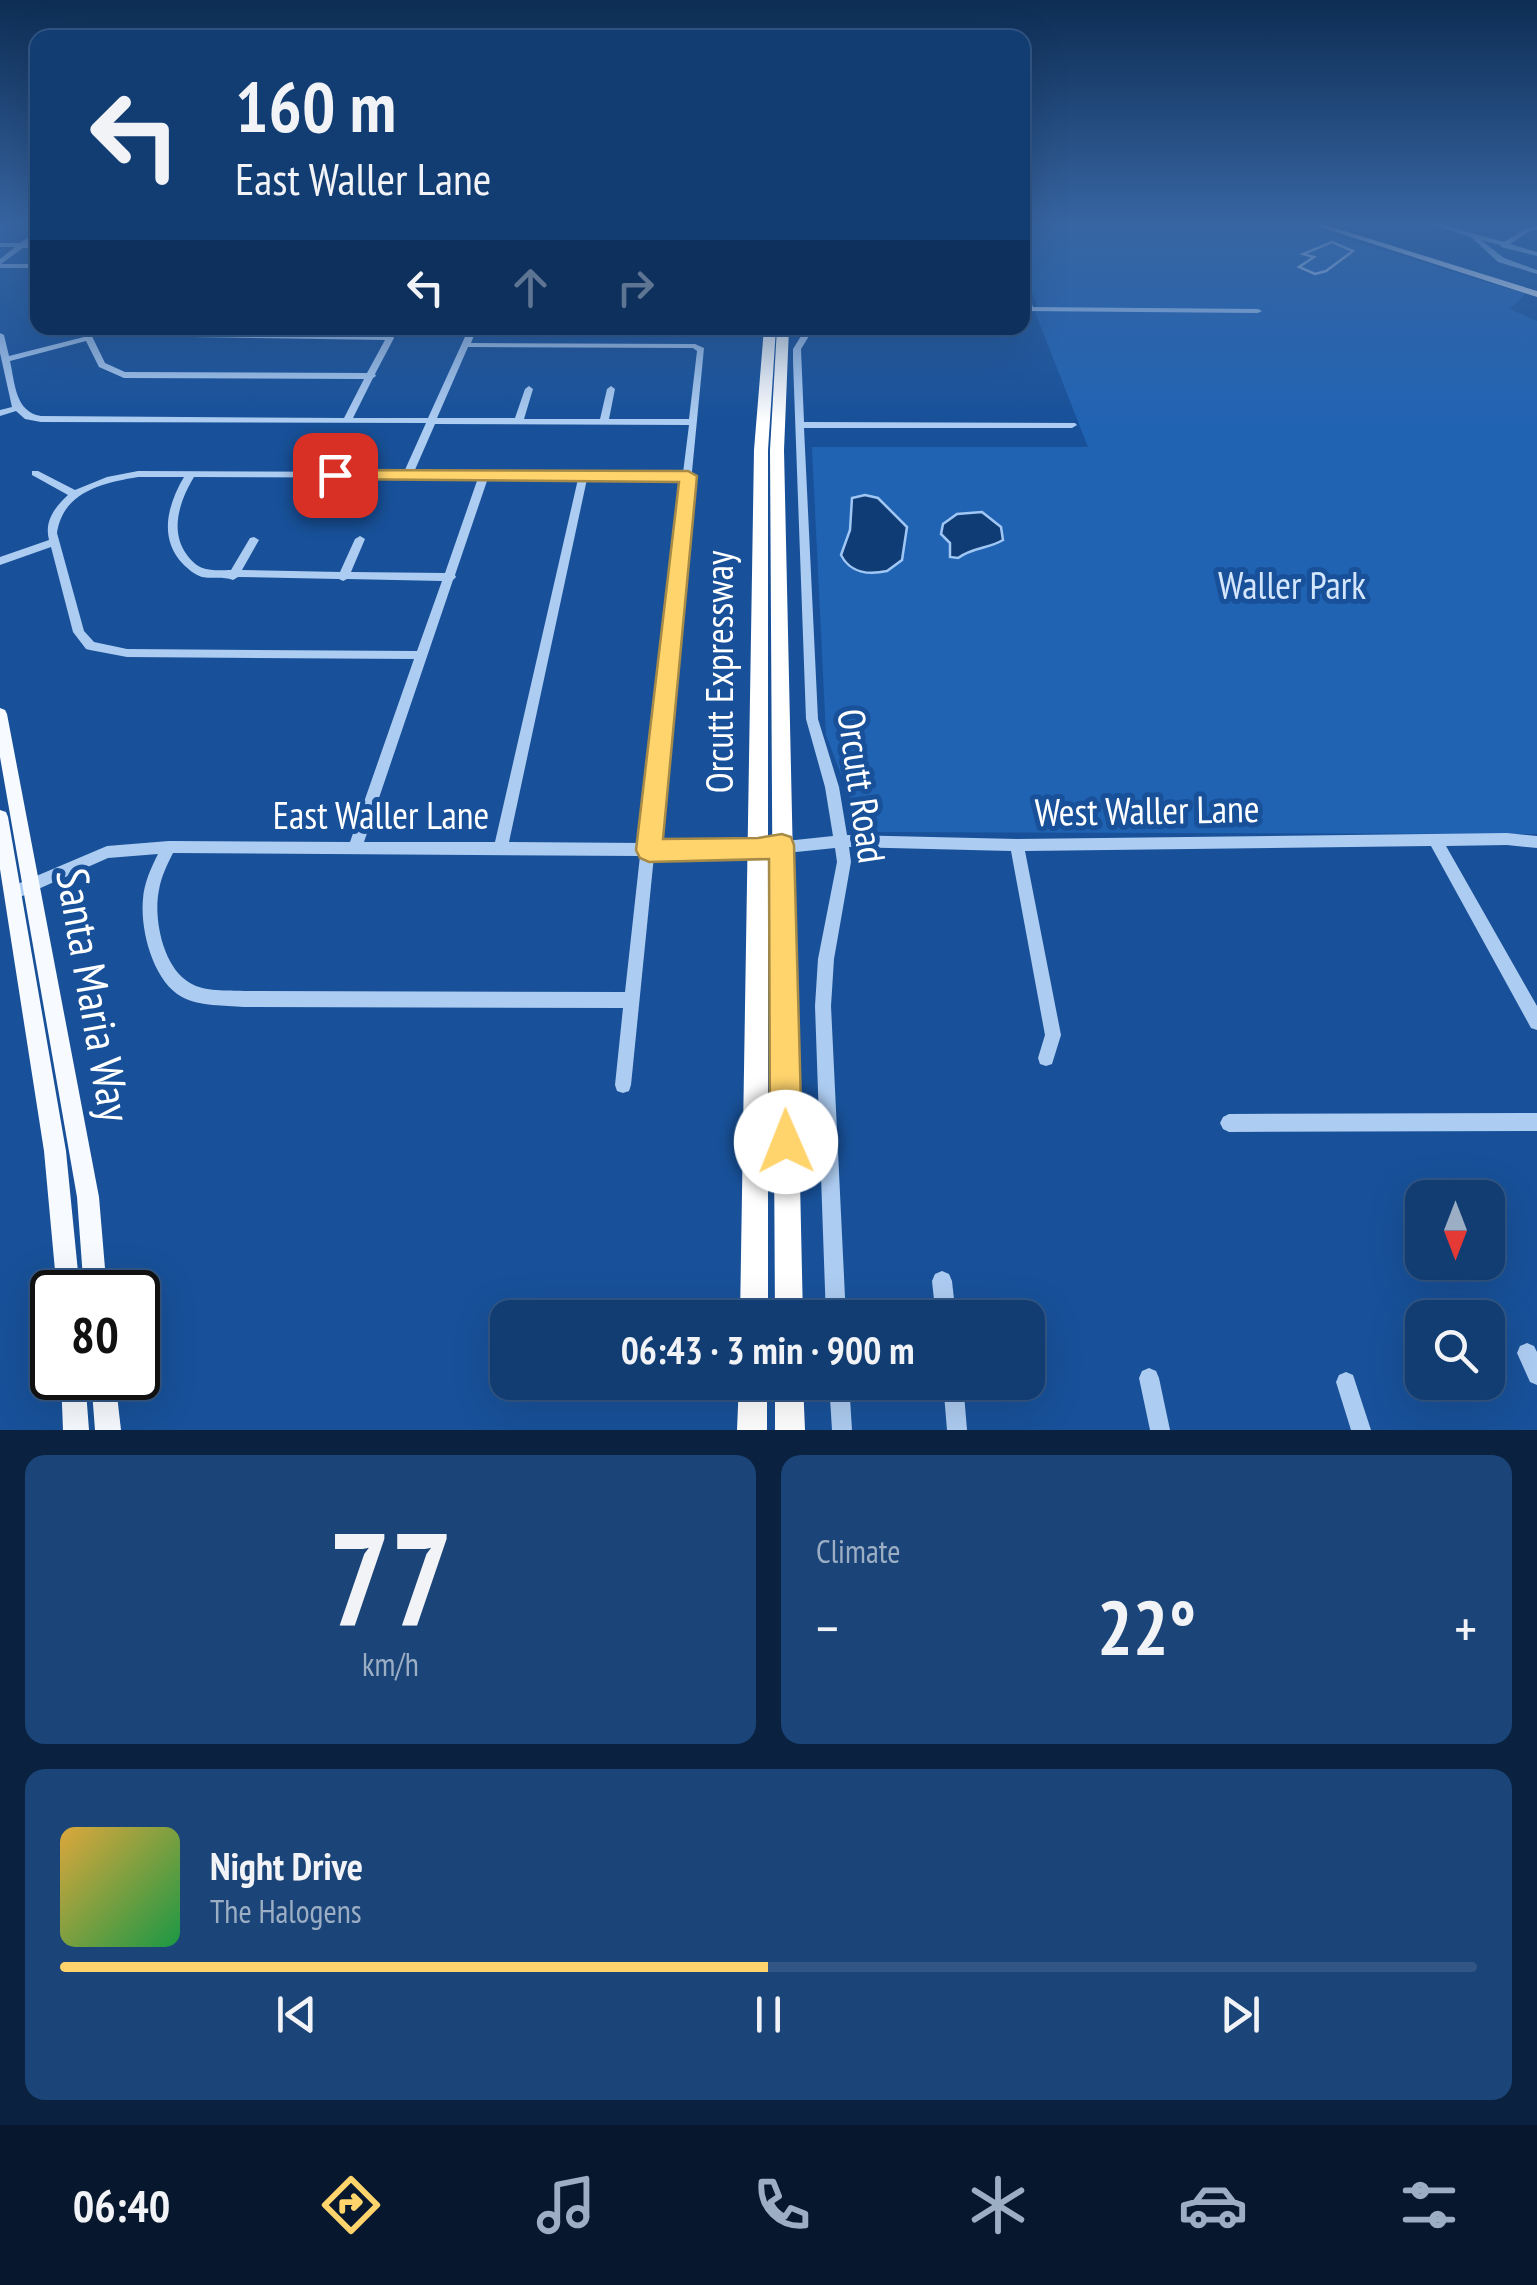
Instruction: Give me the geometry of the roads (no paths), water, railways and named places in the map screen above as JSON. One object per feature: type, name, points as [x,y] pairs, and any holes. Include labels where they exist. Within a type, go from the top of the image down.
[{"type":"highway","name":"Orcutt Expressway","points":[[754,1300],[761,450],[769,335]]},
{"type":"highway","name":"Orcutt Expressway","points":[[783,335],[777,450],[789,1300]]},
{"type":"highway","points":[[752,1430],[753,1400]]},
{"type":"highway","points":[[790,1400],[790,1430]]},
{"type":"main road","name":"Santa Maria Way","points":[[0,714],[67,1270]]},
{"type":"main road","name":"Santa Maria Way","points":[[0,817],[22,889],[88,1197],[94,1270]]},
{"type":"main road","points":[[74,1400],[76,1430]]},
{"type":"main road","points":[[105,1400],[108,1430]]},
{"type":"street","points":[[1030,309],[1258,311]]},
{"type":"street","points":[[0,335],[17,408],[42,419],[693,422]]},
{"type":"street","points":[[7,359],[80,335]]},
{"type":"street","points":[[87,335],[102,366],[124,375],[372,376]]},
{"type":"street","points":[[192,335],[390,338],[348,420]]},
{"type":"street","points":[[408,476],[470,335]]},
{"type":"street","name":"Orcutt Road","points":[[806,335],[797,349],[812,719],[832,788],[844,862],[826,958],[823,1006],[835,1300]]},
{"type":"street","points":[[465,345],[700,348],[623,1086]]},
{"type":"street","points":[[519,422],[529,388]]},
{"type":"street","points":[[604,422],[612,389]]},
{"type":"street","points":[[0,412],[17,408]]},
{"type":"street","points":[[800,424],[1072,425]]},
{"type":"street","points":[[35,474],[76,494]]},
{"type":"street","points":[[191,474],[171,511],[176,542],[194,569],[233,576],[450,577]]},
{"type":"street","points":[[423,655],[102,650],[83,640],[55,542],[53,518],[76,494],[126,476],[688,476]]},
{"type":"street","points":[[354,849],[484,476]]},
{"type":"street","points":[[500,849],[583,476]]},
{"type":"street","points":[[343,577],[360,539]]},
{"type":"street","points":[[233,576],[254,540]]},
{"type":"street","points":[[0,561],[55,542]]},
{"type":"street","points":[[1435,840],[1537,1022]]},
{"type":"street","name":"West Waller Lane","points":[[758,850],[842,842],[1537,842]]},
{"type":"street","points":[[1017,845],[1053,1035],[1046,1058]]},
{"type":"street","points":[[168,847],[156,872],[150,902],[168,973],[176,984],[190,992],[244,999],[632,1000]]},
{"type":"street","name":"East Waller Lane","points":[[22,889],[107,852],[168,847],[758,850]]},
{"type":"street","points":[[1229,1123],[1537,1122]]},
{"type":"street","points":[[942,1281],[944,1300]]},
{"type":"street","points":[[1527,1353],[1537,1375]]},
{"type":"street","points":[[1149,1378],[1160,1430]]},
{"type":"street","points":[[1346,1382],[1362,1430]]},
{"type":"street","points":[[841,1400],[842,1430]]},
{"type":"street","points":[[954,1400],[957,1430]]},
{"type":"park label","name":"Waller Park","points":[[1292,586]]}]
